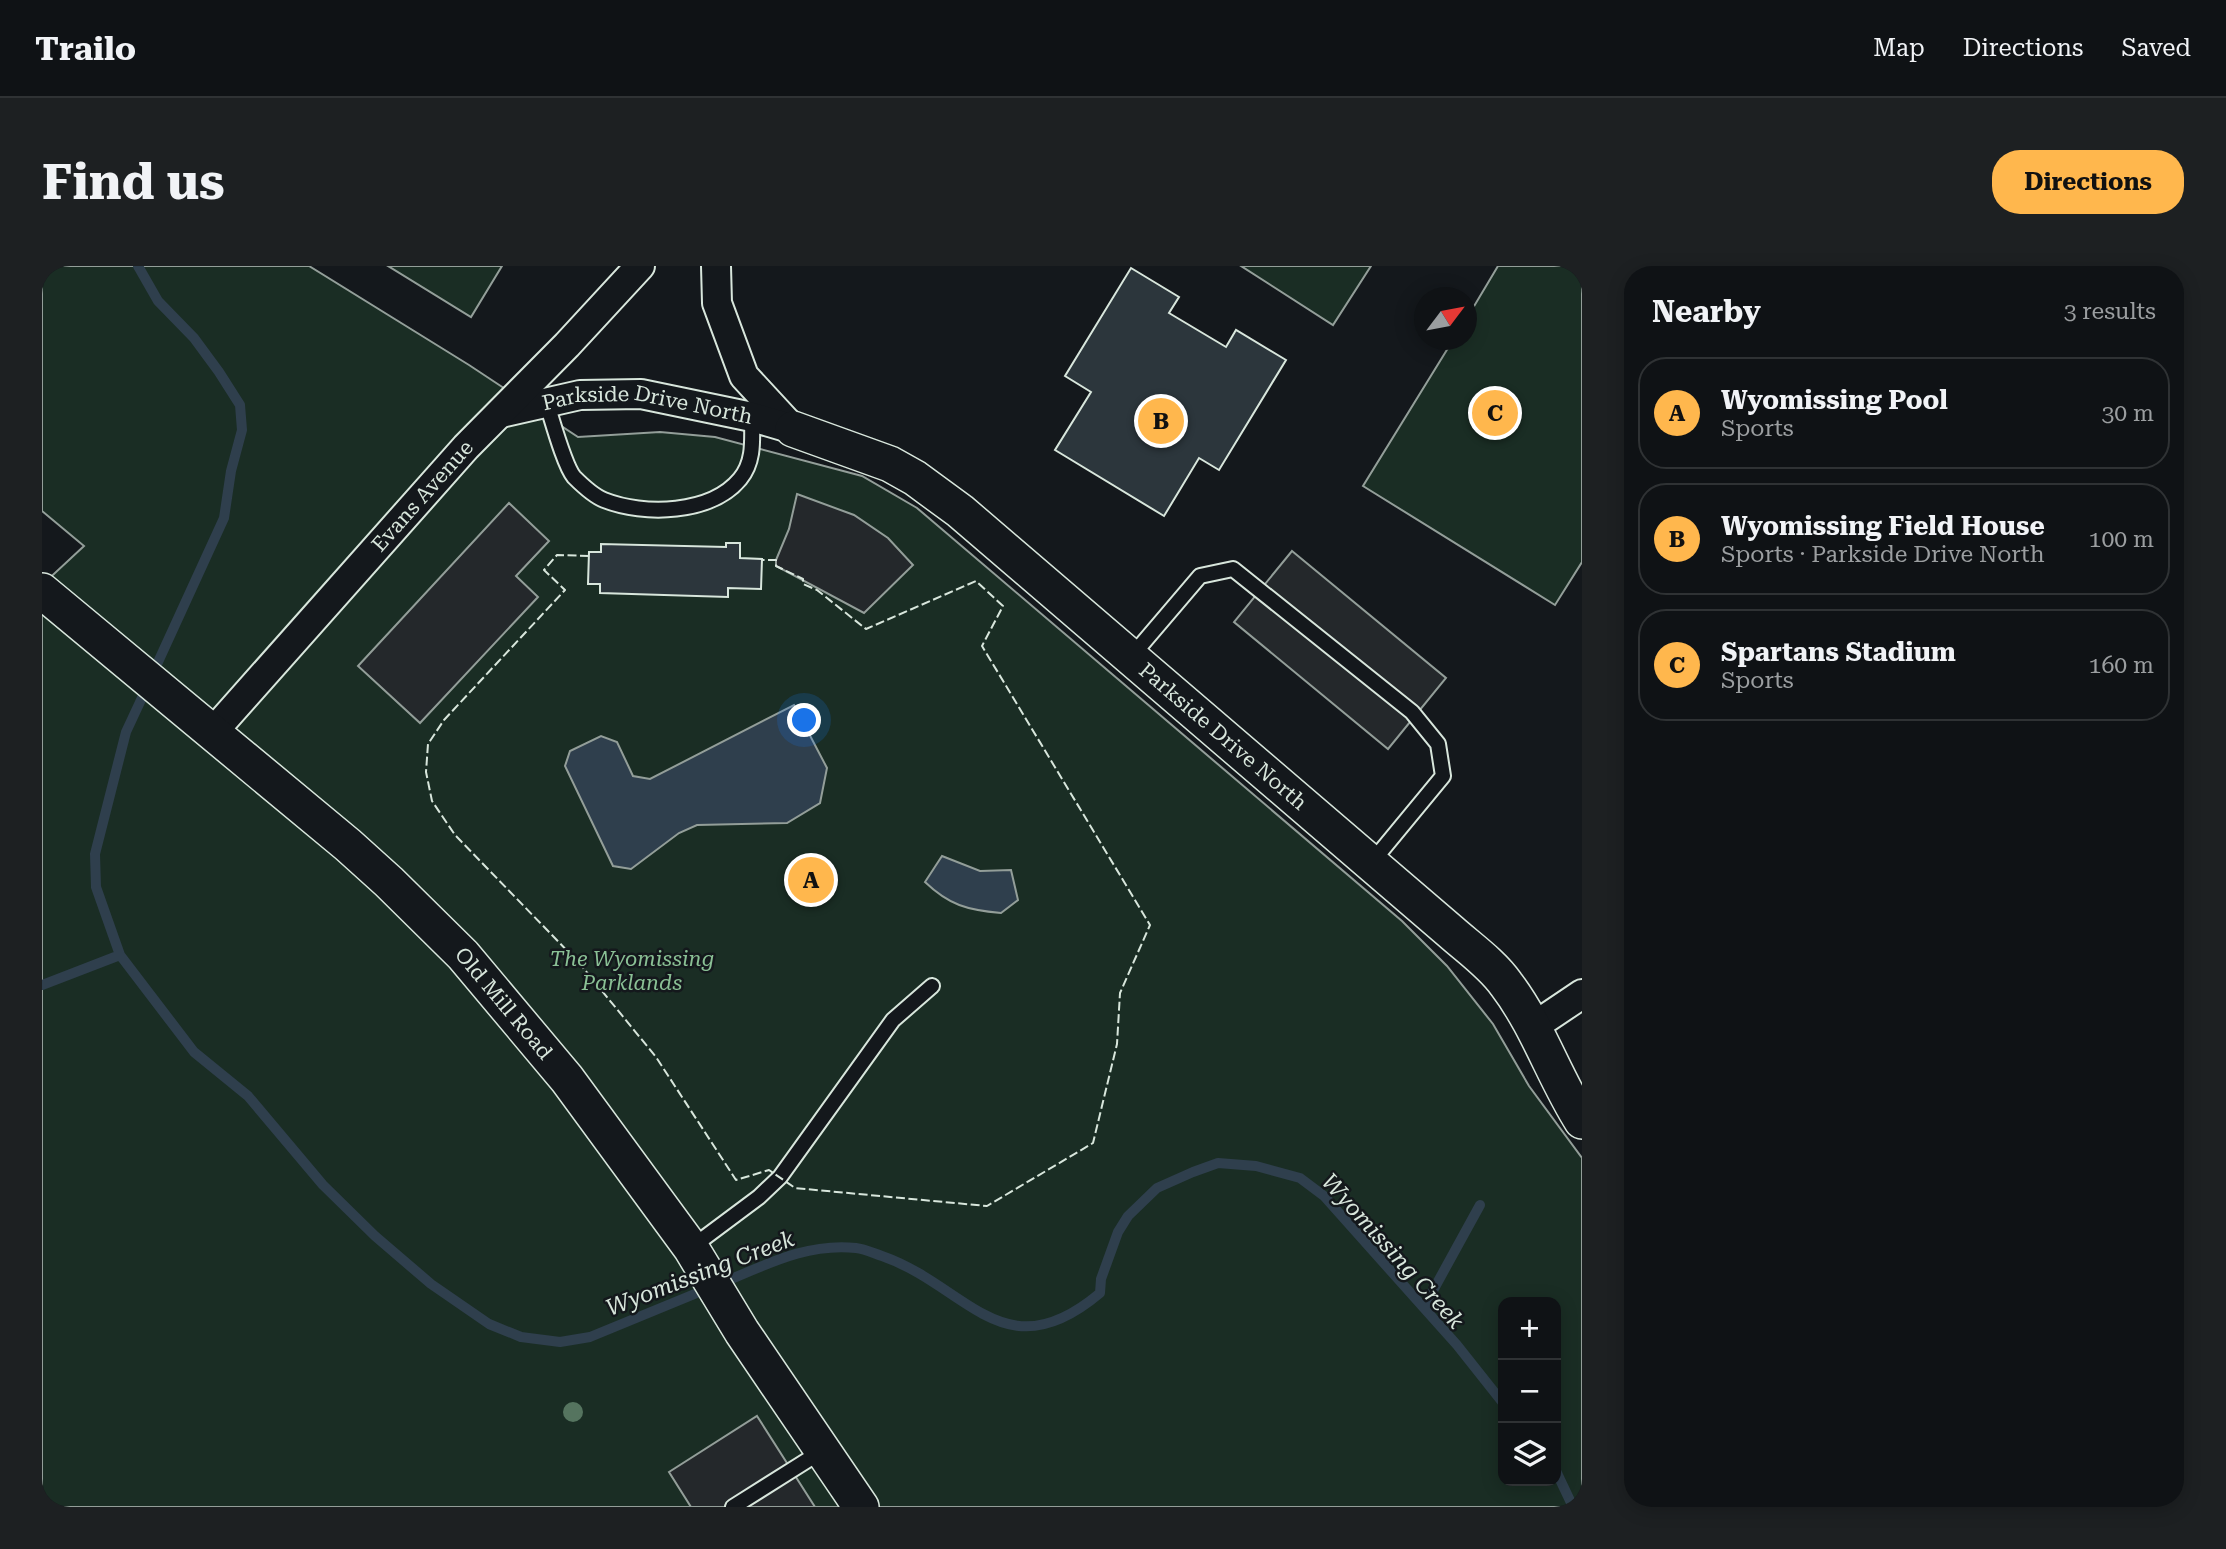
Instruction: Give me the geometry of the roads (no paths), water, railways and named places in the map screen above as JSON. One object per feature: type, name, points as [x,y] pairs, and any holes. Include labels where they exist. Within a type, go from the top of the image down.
[{"type":"street","name":"Evans Avenue","points":[[212,733],[466,447],[640,266]]},
{"type":"street","name":"Parkside Drive North","points":[[716,266],[717,303],[744,376],[793,429]]},
{"type":"street","name":"Parkside Drive North","points":[[501,413],[580,395],[641,394],[752,417],[793,429],[890,464],[915,478],[960,512],[1372,862],[1506,982],[1533,1027],[1564,1093],[1582,1121]]},
{"type":"street","name":"Old Mill Road","points":[[42,591],[368,863],[463,955],[568,1079],[694,1253],[741,1332],[861,1507]]},
{"type":"street","points":[[1533,1027],[1582,994]]},
{"type":"lane","points":[[545,401],[572,475],[603,500],[647,510],[688,508],[722,496],[741,478],[753,453],[752,417]]},
{"type":"lane","points":[[1130,658],[1200,576],[1233,569],[1412,712],[1438,744],[1443,776],[1372,862]]},
{"type":"lane","points":[[694,1253],[780,1177],[893,1020],[932,986]]},
{"type":"lane","points":[[733,1507],[822,1451]]},
{"type":"water","points":[[794,705],[827,768],[820,803],[787,823],[697,825],[679,833],[631,869],[613,866],[565,766],[570,751],[601,736],[617,742],[633,776],[650,779]]},
{"type":"water","points":[[942,856],[980,871],[1011,870],[1018,900],[1001,913],[968,908],[942,896],[925,882]]},
{"type":"waterway","points":[[138,266],[158,301],[194,338],[240,405],[242,430],[231,471],[224,518],[153,673]]},
{"type":"waterway","name":"Wyomissing Creek","points":[[147,687],[126,732],[95,854],[96,887],[120,955],[194,1052],[248,1096],[323,1185],[375,1236],[431,1284],[489,1324],[521,1337],[560,1342],[590,1337],[766,1264],[801,1253],[837,1247],[856,1248],[882,1256],[912,1270],[987,1316],[1012,1325],[1038,1326],[1067,1316],[1100,1293],[1101,1279],[1118,1232],[1128,1216],[1157,1188],[1218,1163],[1256,1166],[1300,1178],[1324,1196],[1457,1345],[1498,1397]]},
{"type":"waterway","name":"Wyomissing Creek","points":[[42,985],[120,955]]},
{"type":"waterway","points":[[1424,1307],[1480,1205]]},
{"type":"waterway","name":"Wyomissing Creek","points":[[1561,1482],[1573,1507]]},
{"type":"place","name":"Spartans Stadium","points":[[1495,413]]},
{"type":"place","name":"Wyomissing Field House","points":[[1161,421]]},
{"type":"place","name":"Wyomissing Pool","points":[[811,880]]},
{"type":"park label","name":"The Wyomissing Parklands","points":[[632,971]]}]
